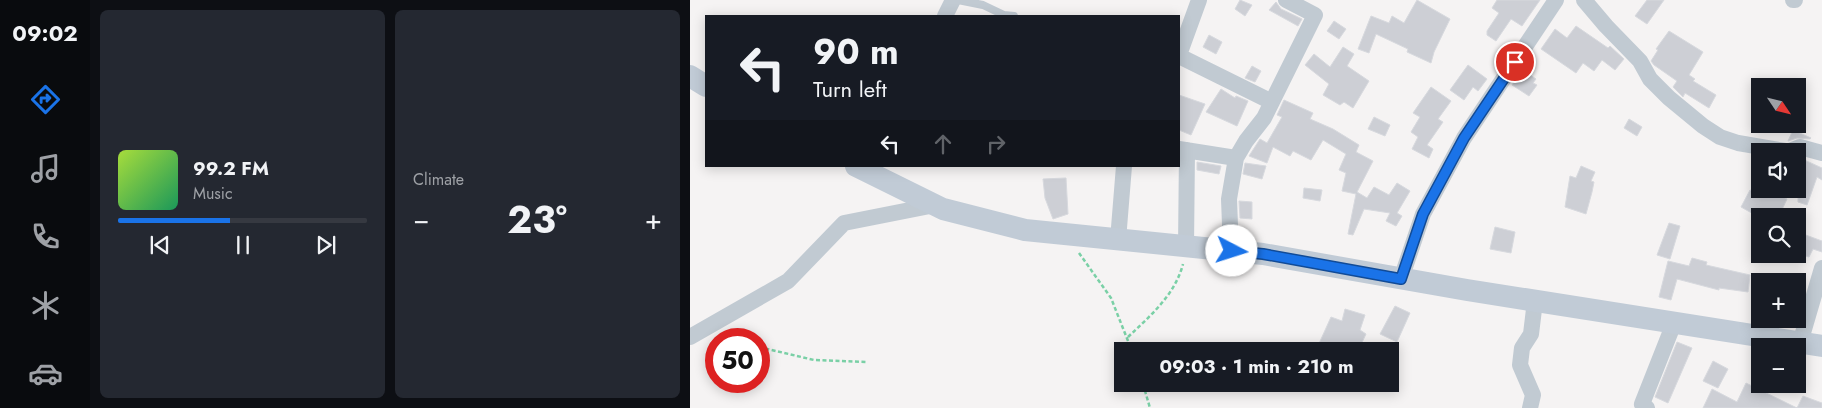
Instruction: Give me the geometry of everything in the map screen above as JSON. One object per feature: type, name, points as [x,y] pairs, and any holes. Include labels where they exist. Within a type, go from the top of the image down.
[{"type":"main road","points":[[690,76],[705,85]]},
{"type":"main road","points":[[862,168],[935,206],[1025,230],[1263,254],[1401,279],[1768,338]]},
{"type":"main road","points":[[1806,344],[1822,346]]},
{"type":"street","points":[[946,15],[953,0]]},
{"type":"street","points":[[1180,53],[1199,0]]},
{"type":"street","points":[[1232,251],[1229,199],[1236,158],[1246,141],[1264,118],[1317,8],[1286,0]]},
{"type":"street","points":[[1401,279],[1423,214],[1464,138],[1556,0]]},
{"type":"street","points":[[1584,0],[1640,61],[1650,79],[1669,98],[1703,126],[1720,137],[1751,145]]},
{"type":"street","points":[[1180,56],[1272,102]]},
{"type":"street","points":[[1806,149],[1822,154]]},
{"type":"street","points":[[1186,247],[1183,150],[1236,158]]},
{"type":"street","points":[[1118,240],[1124,167]]},
{"type":"street","points":[[690,337],[788,281],[844,223],[935,206]]},
{"type":"street","points":[[1801,338],[1822,268]]},
{"type":"street","points":[[1530,408],[1533,395],[1520,365],[1522,348],[1531,334],[1535,301]]},
{"type":"street","points":[[1642,407],[1674,323]]},
{"type":"lane","points":[[958,0],[983,5],[1004,15]]},
{"type":"path","points":[[1064,234],[1111,298],[1129,342]]},
{"type":"path","points":[[1128,337],[1160,306],[1171,290],[1183,266],[1186,247]]},
{"type":"path","points":[[770,350],[814,360],[868,362]]},
{"type":"path","points":[[1145,392],[1150,408]]},
{"type":"building","points":[[1240,0],[1252,5],[1245,16],[1235,9]]},
{"type":"building","points":[[1417,0],[1450,19],[1434,52],[1431,63],[1407,52],[1408,49],[1376,34],[1369,53],[1358,49],[1371,16],[1389,23],[1392,16],[1404,23]]},
{"type":"building","points":[[1497,0],[1540,0],[1522,26],[1511,19],[1496,41],[1487,35],[1487,31],[1499,13],[1492,8]]},
{"type":"building","points":[[1647,0],[1664,0],[1647,24],[1635,16]]},
{"type":"building","points":[[1276,2],[1281,9],[1302,19],[1298,26],[1269,10]]},
{"type":"building","points":[[1334,21],[1346,29],[1339,39],[1327,31]]},
{"type":"building","points":[[1576,26],[1608,48],[1610,46],[1624,59],[1615,70],[1602,60],[1594,71],[1583,63],[1576,73],[1541,49],[1555,29],[1567,38]]},
{"type":"building","points":[[1669,31],[1703,52],[1689,75],[1695,79],[1693,81],[1716,95],[1709,108],[1685,93],[1683,97],[1673,87],[1677,81],[1651,61],[1658,50],[1656,49]]},
{"type":"building","points":[[1209,35],[1222,42],[1216,54],[1203,47]]},
{"type":"building","points":[[1343,47],[1354,54],[1347,66],[1369,81],[1353,108],[1344,102],[1340,105],[1323,95],[1329,84],[1305,65],[1314,54],[1330,67]]},
{"type":"building","points":[[1468,65],[1487,79],[1478,91],[1473,87],[1464,100],[1450,90]]},
{"type":"building","points":[[1252,66],[1261,71],[1255,82],[1245,78]]},
{"type":"building","points":[[1523,70],[1536,79],[1533,83],[1537,85],[1529,96],[1512,85]]},
{"type":"building","points":[[1431,87],[1451,101],[1438,119],[1443,122],[1427,145],[1433,149],[1429,158],[1412,149],[1418,137],[1411,132],[1420,117],[1413,113]]},
{"type":"building","points":[[1221,89],[1235,98],[1236,96],[1248,101],[1237,126],[1206,112]]},
{"type":"building","points":[[1180,95],[1205,104],[1191,135],[1180,130]]},
{"type":"building","points":[[1284,100],[1313,113],[1310,119],[1333,129],[1359,145],[1356,152],[1373,161],[1357,192],[1367,198],[1374,187],[1389,195],[1397,183],[1410,191],[1397,213],[1402,216],[1396,226],[1386,221],[1390,213],[1364,209],[1353,235],[1348,234],[1356,194],[1342,191],[1346,173],[1339,170],[1346,154],[1323,140],[1311,160],[1293,151],[1290,156],[1273,147],[1267,163],[1249,156],[1260,139],[1267,143],[1282,117],[1277,115]]},
{"type":"building","points":[[1374,117],[1390,125],[1385,136],[1368,129]]},
{"type":"building","points":[[1629,119],[1642,127],[1637,136],[1624,128]]},
{"type":"building","points":[[1792,133],[1800,133],[1811,138],[1797,138],[1788,141]]},
{"type":"building","points":[[1806,161],[1822,168],[1822,180],[1817,177],[1807,205],[1798,202],[1798,198],[1806,198]]},
{"type":"building","points":[[1197,162],[1221,166],[1219,174],[1197,170]]},
{"type":"building","points":[[1245,163],[1266,166],[1262,179],[1243,174]]},
{"type":"building","points":[[1581,166],[1595,172],[1591,181],[1594,182],[1586,214],[1565,207],[1570,176],[1576,178]]},
{"type":"building","points":[[1066,178],[1068,214],[1053,219],[1045,198],[1043,179]]},
{"type":"building","points":[[1304,188],[1322,190],[1320,201],[1303,198]]},
{"type":"building","points":[[1750,190],[1751,198],[1787,199],[1783,208],[1751,208],[1751,213],[1741,207]]},
{"type":"building","points":[[1239,201],[1252,202],[1252,219],[1240,218]]},
{"type":"building","points":[[1669,223],[1680,226],[1670,259],[1657,255]]},
{"type":"building","points":[[1495,227],[1515,232],[1511,253],[1490,249]]},
{"type":"building","points":[[1806,235],[1822,241],[1822,252],[1813,249],[1809,257],[1806,256]]},
{"type":"building","points":[[1692,258],[1707,262],[1706,265],[1750,275],[1748,292],[1719,288],[1719,290],[1677,279],[1671,300],[1659,297],[1668,261],[1689,266]]},
{"type":"building","points":[[1395,306],[1410,313],[1397,342],[1380,334]]},
{"type":"building","points":[[1345,309],[1365,315],[1360,330],[1366,334],[1362,342],[1320,342],[1331,317],[1342,321]]},
{"type":"building","points":[[1677,342],[1692,348],[1668,403],[1655,397]]},
{"type":"building","points":[[1713,361],[1728,369],[1718,388],[1703,381]]},
{"type":"building","points":[[1746,383],[1751,385],[1751,393],[1766,393],[1797,408],[1703,408],[1712,389],[1737,402]]},
{"type":"building","points":[[1803,396],[1822,403],[1822,408],[1797,408]]},
{"type":"route","points":[[1232,251],[1263,254],[1401,279],[1423,214],[1464,138],[1515,62]]}]
